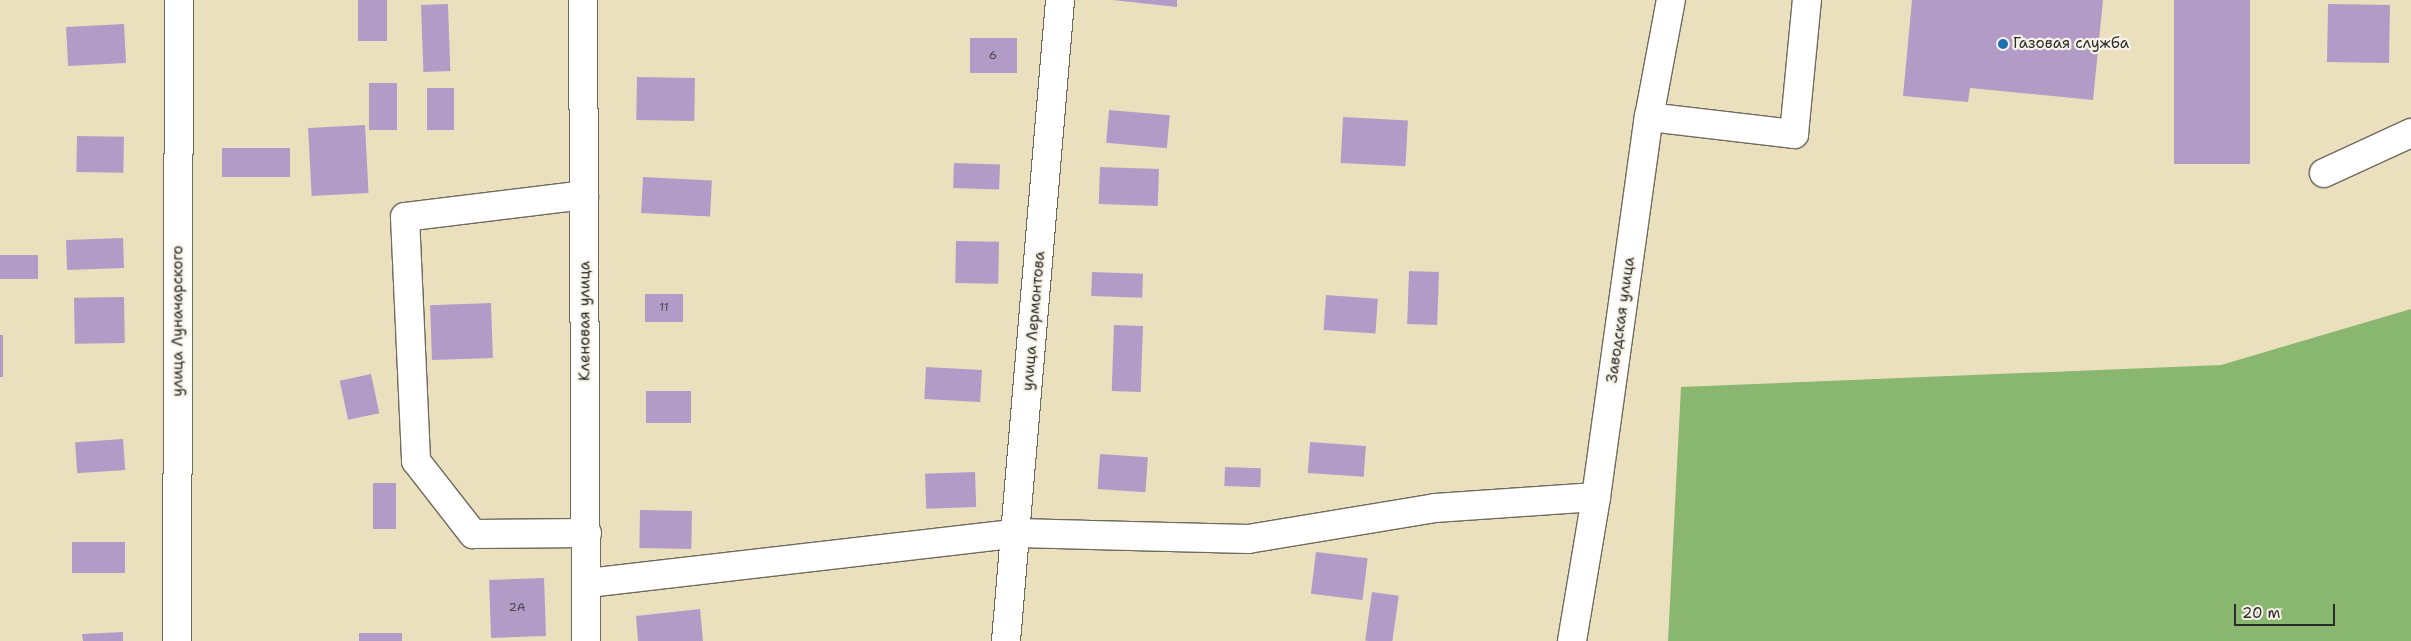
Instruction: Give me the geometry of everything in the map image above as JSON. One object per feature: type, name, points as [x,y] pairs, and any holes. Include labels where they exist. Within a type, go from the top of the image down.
[{"type":"street","name":"улица Луначарского","points":[[177,641],[179,0]]},
{"type":"street","name":"Кленовая улица","points":[[583,0],[588,583],[586,641]]},
{"type":"street","name":"улица Лермонтова","points":[[1006,641],[1017,533],[1060,0]]},
{"type":"street","name":"Заводская улица","points":[[1572,641],[1596,498],[1649,117],[1671,0]]},
{"type":"street","points":[[1649,117],[1794,134],[1807,0]]},
{"type":"street","points":[[2324,173],[2411,133]]},
{"type":"street","points":[[584,195],[405,216],[416,461],[473,534],[587,533]]},
{"type":"street","points":[[588,583],[1017,533],[1248,539],[1435,508],[1596,498]]},
{"type":"green space","points":[[2411,309],[2411,641],[1668,641],[1681,387],[2221,365]]},
{"type":"building","points":[[358,0],[387,0],[387,41],[358,41]]},
{"type":"building","points":[[1112,0],[1177,0],[1177,7]]},
{"type":"building","name":"Газовая служба","points":[[1912,0],[2103,0],[2093,100],[1970,88],[1968,102],[1903,96]]},
{"type":"building","points":[[2174,0],[2250,0],[2250,164],[2174,164]]},
{"type":"building","points":[[448,4],[450,71],[423,72],[421,5]]},
{"type":"building","points":[[2328,4],[2390,5],[2389,63],[2327,62]]},
{"type":"building","points":[[124,24],[126,63],[68,66],[66,27]]},
{"type":"building","points":[[970,38],[1017,38],[1017,73],[970,73]]},
{"type":"building","points":[[637,77],[695,78],[694,121],[636,120]]},
{"type":"building","points":[[369,83],[397,83],[397,130],[369,130]]},
{"type":"building","points":[[427,88],[454,88],[454,130],[427,130]]},
{"type":"building","points":[[1109,110],[1170,115],[1167,148],[1106,143]]},
{"type":"building","points":[[1343,117],[1408,120],[1406,166],[1341,163]]},
{"type":"building","points":[[365,125],[369,193],[312,196],[308,128]]},
{"type":"building","points":[[77,136],[124,137],[123,173],[76,172]]},
{"type":"building","points":[[222,148],[290,148],[290,177],[222,177]]},
{"type":"building","points":[[954,163],[1000,165],[999,190],[953,188]]},
{"type":"building","points":[[1100,167],[1159,169],[1158,206],[1099,204]]},
{"type":"building","points":[[643,177],[712,181],[710,217],[641,213]]},
{"type":"building","points":[[123,238],[124,268],[67,270],[66,240]]},
{"type":"building","points":[[956,241],[999,242],[998,284],[955,283]]},
{"type":"building","points":[[0,255],[38,255],[38,279],[0,279]]},
{"type":"building","points":[[1409,271],[1439,272],[1437,325],[1407,324]]},
{"type":"building","points":[[1092,272],[1143,274],[1142,298],[1091,296]]},
{"type":"building","points":[[645,294],[683,294],[683,322],[645,322]]},
{"type":"building","points":[[1326,295],[1378,299],[1375,334],[1324,330]]},
{"type":"building","points":[[124,297],[125,343],[75,344],[74,298]]},
{"type":"building","points":[[491,303],[493,358],[432,360],[430,305]]},
{"type":"building","points":[[1114,325],[1143,326],[1141,392],[1112,391]]},
{"type":"building","points":[[0,335],[3,335],[3,377],[0,377]]},
{"type":"building","points":[[926,367],[982,370],[980,402],[924,399]]},
{"type":"building","points":[[371,374],[379,413],[348,420],[340,381]]},
{"type":"building","points":[[646,391],[691,391],[691,423],[646,423]]},
{"type":"building","points":[[123,439],[125,470],[77,473],[75,442]]},
{"type":"building","points":[[1310,442],[1366,446],[1364,477],[1308,473]]},
{"type":"building","points":[[1100,454],[1148,457],[1145,492],[1098,489]]},
{"type":"building","points":[[1225,467],[1261,468],[1260,487],[1224,486]]},
{"type":"building","points":[[975,472],[976,507],[926,509],[925,474]]},
{"type":"building","points":[[373,483],[396,483],[396,529],[373,529]]},
{"type":"building","points":[[640,510],[692,511],[691,549],[639,548]]},
{"type":"building","points":[[72,542],[125,542],[125,573],[72,573]]},
{"type":"building","points":[[1316,552],[1368,558],[1362,600],[1311,594]]},
{"type":"building","points":[[544,578],[546,636],[491,638],[489,580]]},
{"type":"building","points":[[1372,592],[1399,596],[1392,641],[1365,641]]},
{"type":"building","points":[[700,609],[703,641],[638,641],[636,616]]},
{"type":"building","points":[[123,632],[123,641],[83,641],[82,634]]},
{"type":"building","points":[[359,633],[402,633],[402,641],[359,641]]},
{"type":"place","name":"Газовая служба","points":[[2003,44]]}]
